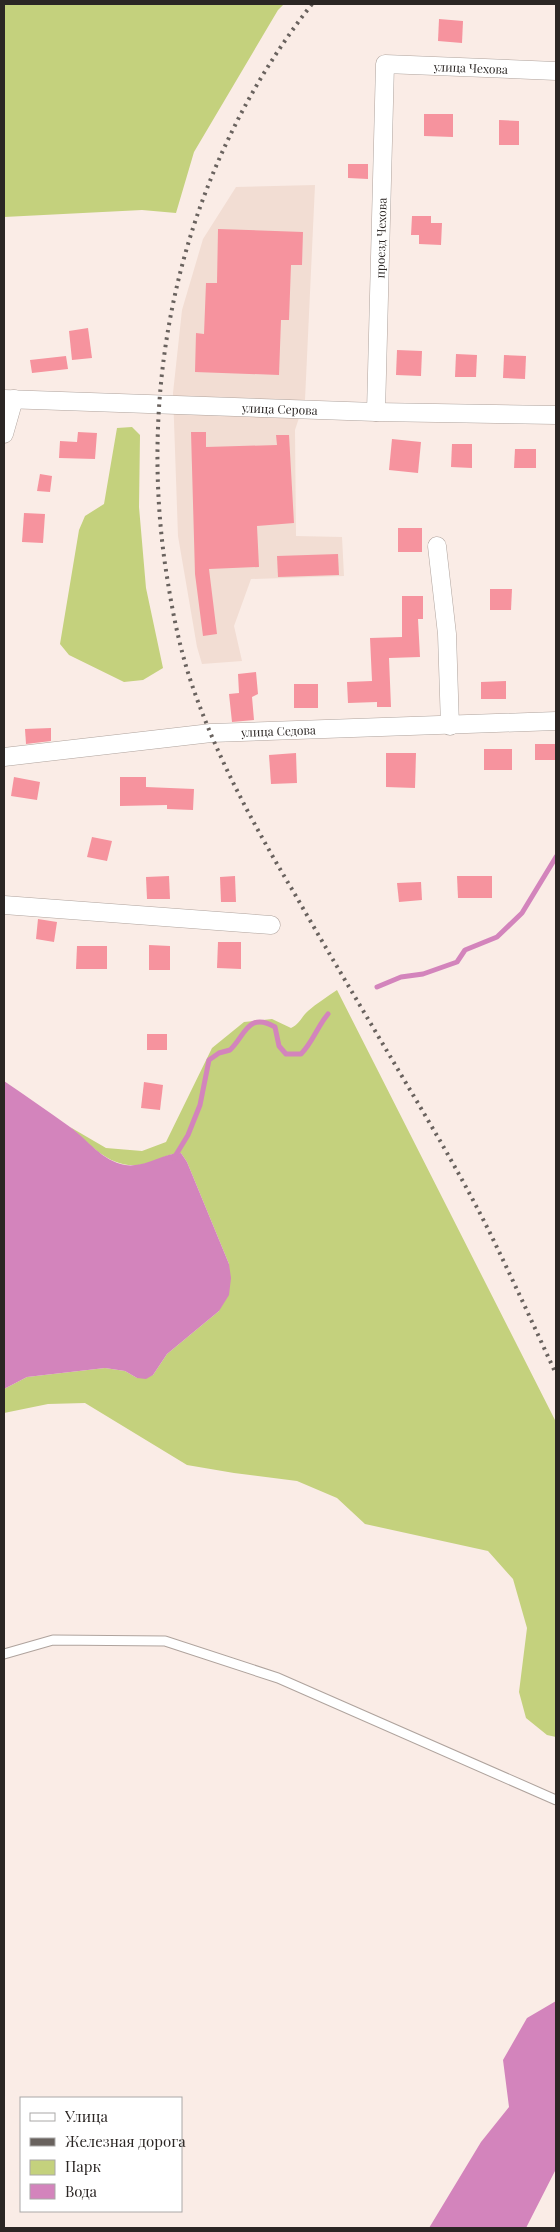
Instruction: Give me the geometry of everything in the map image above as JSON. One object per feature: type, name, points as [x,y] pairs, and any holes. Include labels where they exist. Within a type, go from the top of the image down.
[{"type":"street","name":"улица Чехова","points":[[386,64],[556,71]]},
{"type":"street","name":"проезд Чехова","points":[[376,412],[386,64]]},
{"type":"street","name":"улица Серова","points":[[9,399],[376,412],[556,414]]},
{"type":"street","points":[[4,434],[9,399]]},
{"type":"street","points":[[437,546],[447,634],[450,726]]},
{"type":"street","name":"улица Седова","points":[[4,757],[211,733],[556,721]]},
{"type":"street","points":[[4,905],[271,925]]},
{"type":"lane","points":[[4,1654],[53,1640],[165,1641],[278,1678],[556,1800]]},
{"type":"shaded area","points":[[315,185],[305,400],[295,430],[296,536],[342,537],[344,576],[251,579],[234,626],[242,661],[202,664],[197,647],[178,536],[173,393],[182,310],[203,239],[236,187]]},
{"type":"green space","points":[[4,4],[284,4],[278,10],[194,152],[176,213],[142,210],[4,217]]},
{"type":"green space","points":[[132,427],[140,435],[139,507],[146,588],[163,668],[143,680],[124,682],[69,655],[60,644],[79,530],[85,516],[104,504],[117,428]]},
{"type":"green space","points":[[337,990],[556,1422],[556,1737],[547,1735],[526,1718],[519,1692],[527,1628],[513,1579],[488,1551],[365,1524],[337,1498],[297,1481],[187,1465],[85,1403],[48,1404],[4,1413],[4,1389],[27,1377],[105,1368],[125,1371],[137,1378],[153,1375],[167,1354],[219,1311],[229,1264],[187,1162],[181,1153],[171,1154],[144,1164],[122,1164],[103,1155],[70,1127],[106,1148],[142,1151],[166,1142],[212,1048],[244,1022],[272,1019],[291,1028],[311,1008]]},
{"type":"water","points":[[4,1081],[70,1127],[102,1155],[117,1163],[133,1165],[147,1163],[167,1155],[181,1153],[187,1162],[229,1264],[231,1278],[229,1295],[219,1311],[167,1354],[153,1375],[146,1379],[137,1378],[125,1371],[105,1368],[27,1377],[4,1389]]},
{"type":"water","points":[[556,2001],[556,2169],[526,2228],[429,2228],[481,2142],[509,2107],[503,2060],[527,2018]]},
{"type":"building","points":[[439,19],[463,21],[462,43],[438,41]]},
{"type":"building","points":[[424,114],[453,114],[453,137],[424,136]]},
{"type":"building","points":[[499,120],[519,121],[519,145],[499,145]]},
{"type":"building","points":[[348,164],[368,164],[368,179],[348,178]]},
{"type":"building","points":[[412,216],[431,216],[431,223],[442,223],[441,245],[419,244],[419,235],[411,235]]},
{"type":"building","points":[[218,229],[303,232],[302,265],[291,265],[289,320],[281,320],[279,375],[195,372],[196,333],[204,334],[206,283],[217,283]]},
{"type":"building","points":[[88,328],[92,358],[72,360],[69,331]]},
{"type":"building","points":[[397,350],[422,351],[421,376],[396,375]]},
{"type":"building","points":[[456,354],[477,355],[476,377],[455,377]]},
{"type":"building","points":[[504,355],[526,356],[525,379],[503,378]]},
{"type":"building","points":[[66,356],[68,369],[32,373],[30,360]]},
{"type":"building","points":[[78,432],[97,433],[95,459],[59,458],[60,441],[77,442]]},
{"type":"building","points":[[191,432],[206,432],[206,447],[277,445],[276,435],[289,435],[294,523],[257,526],[259,567],[209,569],[217,634],[203,636],[195,574]]},
{"type":"building","points":[[392,439],[421,442],[418,473],[389,470]]},
{"type":"building","points":[[452,444],[472,444],[472,468],[451,467]]},
{"type":"building","points":[[515,449],[536,449],[536,468],[514,468]]},
{"type":"building","points":[[40,474],[52,476],[50,492],[37,491]]},
{"type":"building","points":[[24,513],[45,514],[43,543],[22,542]]},
{"type":"building","points":[[398,528],[422,528],[422,552],[398,552]]},
{"type":"building","points":[[338,554],[339,575],[278,577],[277,556]]},
{"type":"building","points":[[490,589],[512,589],[511,610],[490,610]]},
{"type":"building","points":[[402,596],[423,596],[423,619],[418,619],[420,657],[389,658],[391,707],[377,707],[377,702],[348,703],[347,682],[372,681],[370,638],[402,637]]},
{"type":"building","points":[[256,672],[258,694],[252,697],[254,720],[232,722],[229,694],[239,693],[238,674]]},
{"type":"building","points":[[506,681],[506,699],[481,699],[481,682]]},
{"type":"building","points":[[294,684],[318,684],[318,708],[294,708]]},
{"type":"building","points":[[51,728],[51,741],[26,744],[25,729]]},
{"type":"building","points":[[535,744],[556,744],[556,760],[535,760]]},
{"type":"building","points":[[484,749],[512,749],[512,770],[484,770]]},
{"type":"building","points":[[296,753],[297,783],[271,784],[269,755]]},
{"type":"building","points":[[386,753],[416,753],[415,788],[386,787]]},
{"type":"building","points":[[14,777],[40,782],[37,800],[11,796]]},
{"type":"building","points":[[120,777],[146,777],[146,787],[194,789],[193,810],[167,809],[167,805],[120,806]]},
{"type":"building","points":[[92,837],[112,841],[107,861],[87,857]]},
{"type":"building","points":[[169,876],[170,899],[147,899],[146,877]]},
{"type":"building","points":[[235,876],[236,902],[221,902],[220,877]]},
{"type":"building","points":[[457,876],[492,876],[492,898],[458,898]]},
{"type":"building","points":[[421,882],[422,900],[399,902],[397,883]]},
{"type":"building","points":[[38,919],[57,922],[54,942],[36,939]]},
{"type":"building","points":[[218,942],[241,942],[241,969],[217,968]]},
{"type":"building","points":[[149,945],[170,946],[170,970],[149,970]]},
{"type":"building","points":[[77,946],[107,946],[107,969],[76,969]]},
{"type":"building","points":[[147,1034],[167,1034],[167,1050],[147,1050]]},
{"type":"building","points":[[144,1082],[163,1085],[160,1110],[141,1108]]},
{"type":"waterway","points":[[377,987],[401,977],[423,974],[457,962],[465,950],[497,937],[522,913],[556,857]]},
{"type":"waterway","points":[[174,1158],[188,1135],[200,1105],[209,1060],[219,1053],[230,1050],[248,1027],[259,1022],[275,1027],[279,1046],[286,1054],[301,1054],[309,1045],[328,1014]]},
{"type":"railway","points":[[312,4],[269,66],[232,131],[203,199],[181,269],[166,341],[159,415],[158,489],[165,564],[170,594],[191,682],[212,736],[236,789],[278,866],[468,1191],[498,1249],[556,1374]]}]
